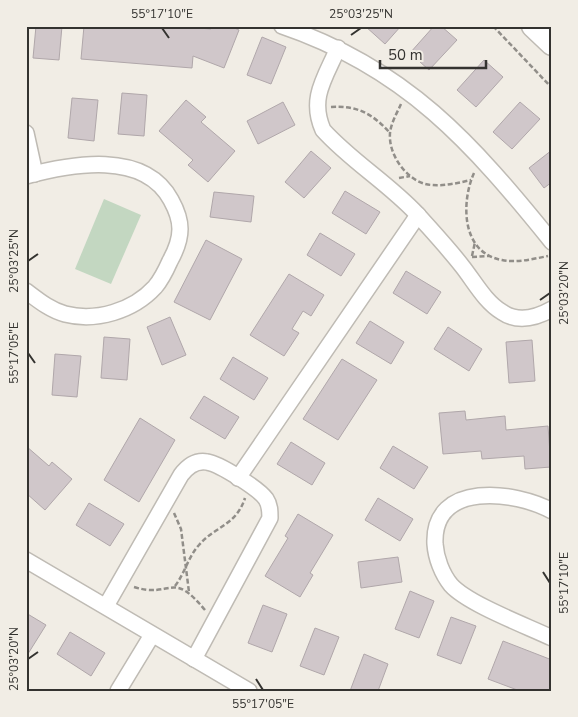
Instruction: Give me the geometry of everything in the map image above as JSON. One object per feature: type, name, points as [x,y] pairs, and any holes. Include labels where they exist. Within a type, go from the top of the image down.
[{"type":"main road","points":[[533,26],[552,44]]},
{"type":"street","points":[[282,26],[338,48],[407,90],[433,110],[481,158],[552,242]]},
{"type":"street","points":[[338,48],[319,91],[316,111],[323,130],[418,215],[462,266],[492,305],[502,313],[514,318],[527,318],[540,316],[552,308]]},
{"type":"street","points":[[26,133],[31,175],[89,166],[114,166],[134,169],[152,178],[167,192],[176,210],[180,230],[176,250],[155,287],[140,300],[123,309],[103,316],[82,317],[63,314],[46,306],[26,291]]},
{"type":"street","points":[[244,481],[418,215]]},
{"type":"street","points":[[106,606],[187,467],[196,462],[207,461],[244,481],[267,500],[270,518],[194,659]]},
{"type":"street","points":[[552,511],[517,497],[480,495],[468,497],[449,508],[442,517],[435,538],[442,569],[446,578],[459,592],[552,638]]},
{"type":"street","points":[[26,560],[249,691]]},
{"type":"street","points":[[118,691],[152,635]]},
{"type":"path","points":[[493,26],[552,88]]},
{"type":"path","points":[[407,90],[390,133],[391,146],[396,158],[410,176],[432,185],[471,180]]},
{"type":"path","points":[[316,111],[332,106],[348,106],[364,111],[378,119],[390,133]]},
{"type":"path","points":[[481,158],[471,180],[466,203],[467,224],[475,242],[490,256]]},
{"type":"path","points":[[398,179],[410,176]]},
{"type":"path","points":[[470,258],[490,256],[510,261],[552,255]]},
{"type":"path","points":[[175,586],[200,543],[229,523],[239,511],[244,481]]},
{"type":"path","points":[[166,502],[174,512],[181,529],[189,592]]},
{"type":"path","points":[[120,583],[146,590],[175,586],[189,592],[216,619]]},
{"type":"green space","points":[[104,199],[141,215],[111,284],[75,269]]},
{"type":"building","points":[[36,26],[62,26],[59,60],[33,58]]},
{"type":"building","points":[[84,26],[172,26],[211,29],[212,26],[230,26],[239,30],[224,68],[193,56],[192,68],[81,59]]},
{"type":"building","points":[[365,26],[401,26],[385,44]]},
{"type":"building","points":[[434,26],[441,26],[457,40],[429,70],[410,53]]},
{"type":"building","points":[[262,37],[286,47],[271,84],[247,75]]},
{"type":"building","points":[[484,60],[503,77],[476,107],[457,90]]},
{"type":"building","points":[[122,93],[147,95],[144,136],[118,134]]},
{"type":"building","points":[[72,98],[98,100],[94,141],[68,138]]},
{"type":"building","points":[[186,100],[206,117],[201,122],[235,151],[208,182],[188,165],[193,160],[159,131]]},
{"type":"building","points":[[283,102],[295,125],[258,144],[247,121]]},
{"type":"building","points":[[520,102],[540,119],[512,149],[493,132]]},
{"type":"building","points":[[552,150],[552,182],[544,188],[529,168]]},
{"type":"building","points":[[311,151],[331,168],[304,198],[285,182]]},
{"type":"building","points":[[345,191],[380,212],[366,234],[332,213]]},
{"type":"building","points":[[214,192],[254,196],[251,222],[210,217]]},
{"type":"building","points":[[320,233],[355,254],[341,276],[307,255]]},
{"type":"building","points":[[206,240],[242,259],[210,320],[174,302]]},
{"type":"building","points":[[406,271],[441,292],[427,314],[393,293]]},
{"type":"building","points":[[289,274],[324,295],[311,316],[303,311],[292,329],[299,333],[284,356],[250,335]]},
{"type":"building","points":[[170,317],[186,355],[162,365],[147,327]]},
{"type":"building","points":[[370,321],[404,342],[391,364],[356,343]]},
{"type":"building","points":[[448,327],[482,349],[469,371],[434,349]]},
{"type":"building","points":[[104,337],[130,339],[127,380],[101,378]]},
{"type":"building","points":[[532,340],[535,381],[509,383],[506,342]]},
{"type":"building","points":[[55,354],[81,356],[77,397],[52,395]]},
{"type":"building","points":[[233,357],[268,378],[254,400],[220,379]]},
{"type":"building","points":[[342,359],[377,380],[338,440],[303,419]]},
{"type":"building","points":[[204,396],[239,417],[225,439],[190,418]]},
{"type":"building","points":[[465,411],[466,420],[505,416],[506,430],[548,426],[551,467],[525,469],[524,456],[482,459],[481,451],[443,454],[439,413]]},
{"type":"building","points":[[140,418],[175,440],[139,502],[104,480]]},
{"type":"building","points":[[291,442],[325,463],[312,485],[277,464]]},
{"type":"building","points":[[26,446],[49,466],[52,462],[72,479],[45,510],[26,493]]},
{"type":"building","points":[[393,446],[428,467],[414,489],[380,468]]},
{"type":"building","points":[[378,498],[413,519],[400,541],[365,520]]},
{"type":"building","points":[[89,503],[124,524],[110,546],[76,525]]},
{"type":"building","points":[[298,514],[333,535],[310,573],[313,575],[300,597],[265,576],[288,538],[285,536]]},
{"type":"building","points":[[398,557],[402,582],[361,588],[358,562]]},
{"type":"building","points":[[410,591],[434,601],[419,638],[395,629]]},
{"type":"building","points":[[263,605],[287,614],[272,652],[248,643]]},
{"type":"building","points":[[26,613],[46,625],[26,657]]},
{"type":"building","points":[[451,617],[476,626],[461,664],[437,655]]},
{"type":"building","points":[[315,628],[339,637],[324,675],[300,666]]},
{"type":"building","points":[[70,632],[105,653],[91,676],[57,654]]},
{"type":"building","points":[[503,641],[552,660],[552,691],[520,691],[488,679]]},
{"type":"building","points":[[364,654],[388,664],[378,691],[350,691]]}]
